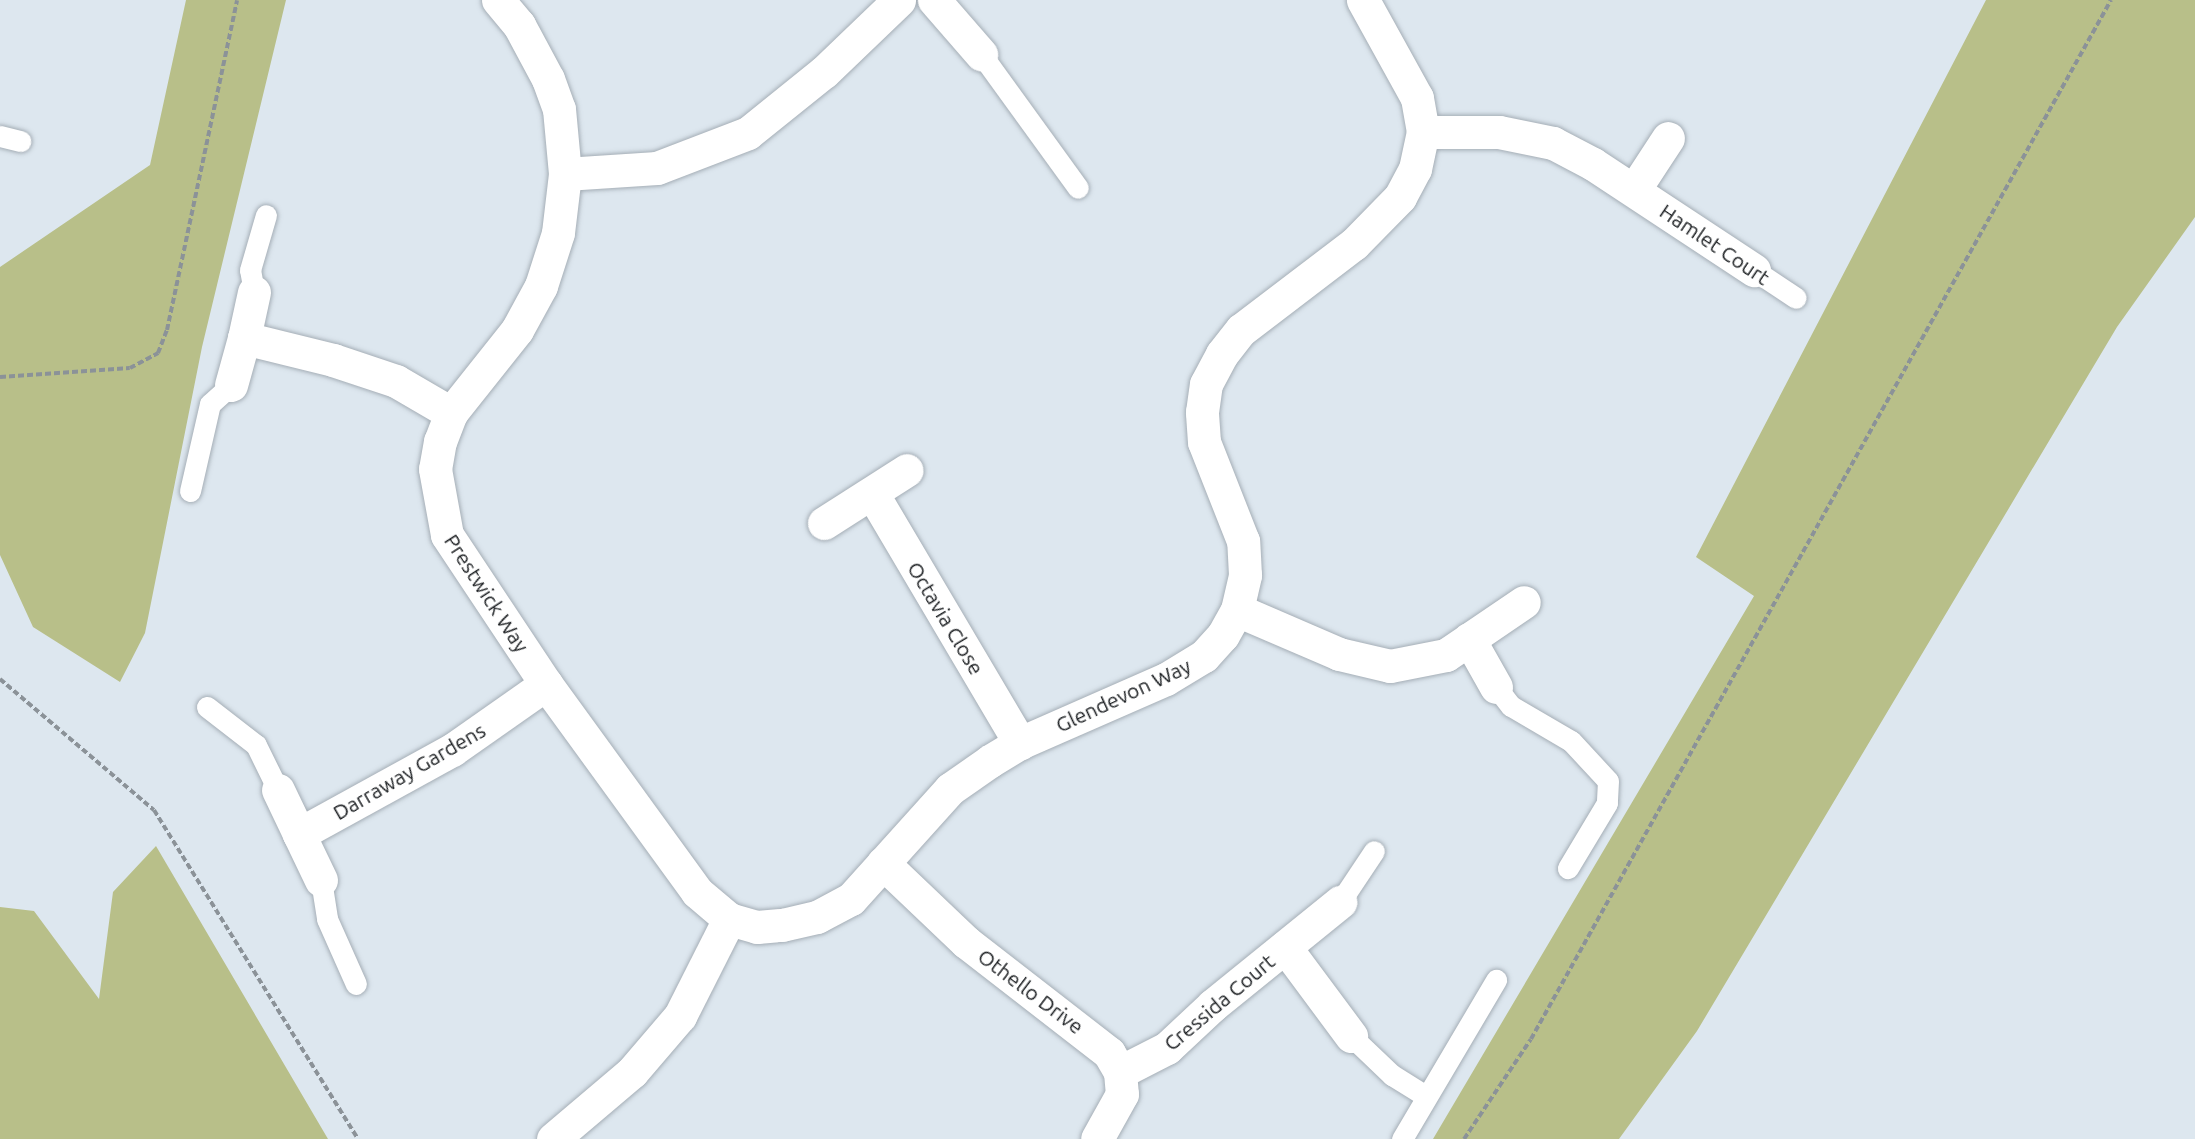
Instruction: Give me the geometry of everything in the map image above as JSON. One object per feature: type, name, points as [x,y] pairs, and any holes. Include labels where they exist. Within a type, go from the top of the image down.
[{"type":"street","name":"Prestwick Way","points":[[498,0],[519,25],[548,79],[559,109],[565,174],[558,233],[537,295],[517,330],[451,413],[435,469],[447,535],[546,684],[696,892],[729,919]]},
{"type":"street","points":[[565,174],[657,168],[748,133],[816,79],[899,0]]},
{"type":"street","points":[[934,0],[981,54]]},
{"type":"street","name":"Glendevon Way","points":[[729,919],[757,927],[817,917],[851,899],[950,789],[1020,743],[1166,679],[1204,656],[1223,635],[1237,609],[1245,575],[1244,541],[1204,442],[1202,412],[1206,384],[1222,354],[1241,330],[1354,244],[1382,219],[1415,169],[1423,132],[1417,98],[1363,0]]},
{"type":"street","name":"Hamlet Court","points":[[1423,132],[1499,132],[1553,143],[1634,190],[1754,270]]},
{"type":"street","points":[[1634,190],[1668,138]]},
{"type":"street","points":[[231,385],[254,292]]},
{"type":"street","points":[[244,338],[333,360],[396,381],[451,413]]},
{"type":"street","points":[[824,523],[907,470]]},
{"type":"street","name":"Octavia Close","points":[[872,493],[1020,743]]},
{"type":"street","points":[[1237,609],[1340,654],[1390,666],[1446,655],[1524,602]]},
{"type":"street","points":[[1469,639],[1496,687]]},
{"type":"street","name":"Darraway Gardens","points":[[299,834],[452,750],[546,684]]},
{"type":"street","points":[[278,790],[321,880]]},
{"type":"street","name":"Othello Drive","points":[[883,863],[966,942],[1091,1036],[1109,1053],[1120,1072]]},
{"type":"street","name":"Cressida Court","points":[[1120,1072],[1167,1048],[1340,902]]},
{"type":"street","points":[[553,1139],[632,1072],[680,1016],[729,919]]},
{"type":"street","name":"Cressida Court","points":[[1285,947],[1351,1036]]},
{"type":"street","points":[[1097,1139],[1122,1094],[1120,1072]]},
{"type":"lane","points":[[981,54],[1078,188]]},
{"type":"lane","points":[[254,292],[250,270],[266,214]]},
{"type":"lane","name":"Hamlet Court","points":[[1754,270],[1796,298]]},
{"type":"lane","points":[[190,491],[210,404],[231,385]]},
{"type":"lane","points":[[1496,687],[1511,706],[1571,741],[1608,781],[1607,803],[1568,868]]},
{"type":"lane","points":[[207,707],[256,745],[278,790]]},
{"type":"lane","points":[[1340,902],[1374,851]]},
{"type":"lane","points":[[321,880],[327,919],[356,984]]},
{"type":"lane","points":[[1402,1139],[1496,980]]},
{"type":"lane","points":[[1351,1036],[1392,1075],[1426,1096]]},
{"type":"path","points":[[0,378],[130,368],[158,353],[167,330],[237,0]]},
{"type":"path","points":[[1464,1139],[1531,1039],[2110,0]]},
{"type":"path","points":[[0,679],[154,810],[358,1139]]},
{"type":"green space","points":[[186,0],[286,0],[202,347],[145,633],[120,682],[33,627],[0,555],[0,267],[150,165]]},
{"type":"green space","points":[[1986,0],[2195,0],[2195,217],[2117,327],[1697,1031],[1619,1139],[1433,1139],[1754,596],[1696,557]]},
{"type":"green space","points":[[156,846],[328,1139],[0,1139],[0,907],[34,911],[99,999],[113,892]]}]
